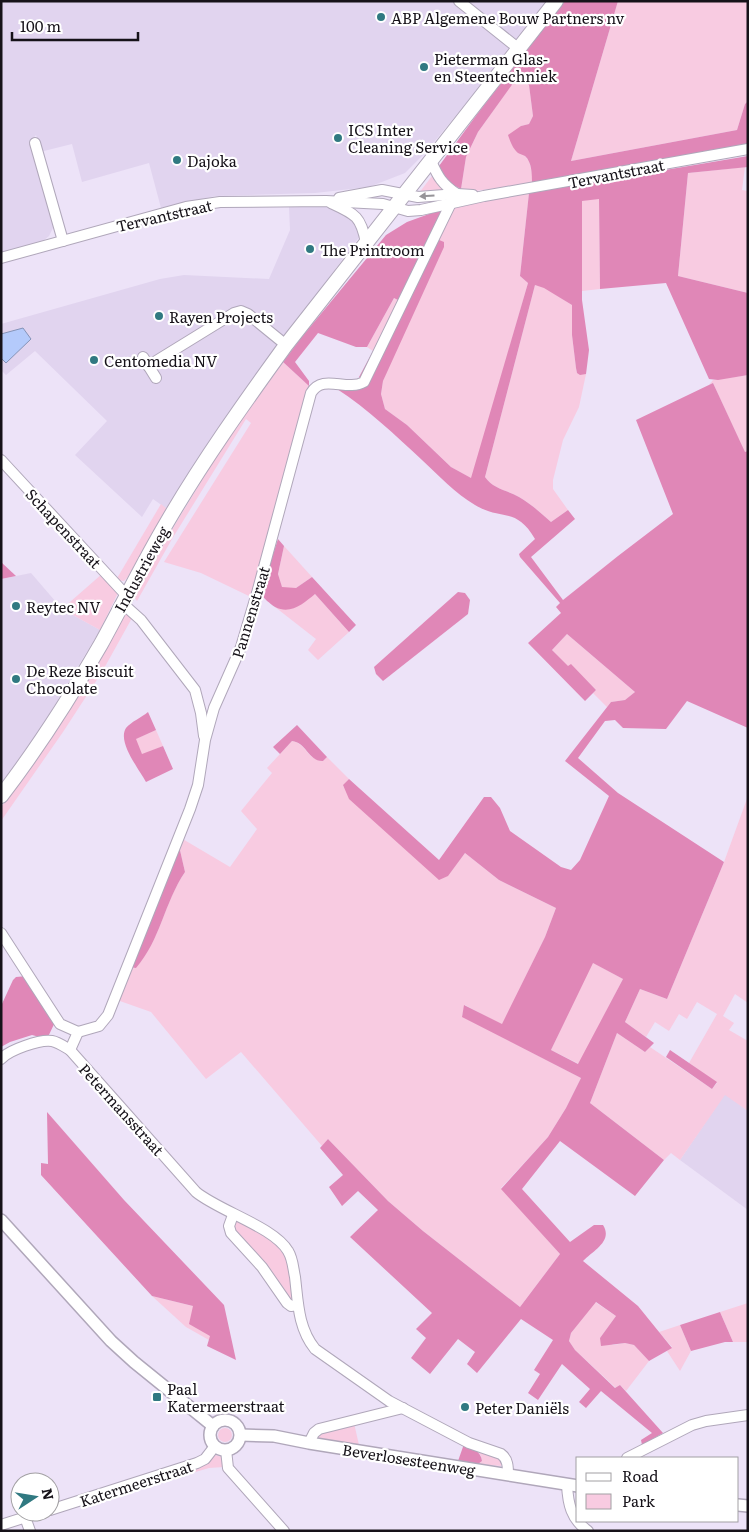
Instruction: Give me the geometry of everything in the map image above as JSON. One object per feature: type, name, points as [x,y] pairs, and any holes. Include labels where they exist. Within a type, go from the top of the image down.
[{"type":"main road","name":"Industrieweg","points":[[1,796],[44,737],[76,686],[166,523],[210,454],[286,345],[556,1]]},
{"type":"street","points":[[459,1],[519,49]]},
{"type":"street","points":[[35,143],[63,241]]},
{"type":"street","name":"Tervantstraat","points":[[1,258],[186,207],[220,202],[326,201],[383,204],[408,211],[421,210],[484,196],[748,149]]},
{"type":"street","points":[[431,161],[439,179],[446,187],[457,194]]},
{"type":"street","name":"Tervantstraat","points":[[326,201],[382,190],[406,193],[418,197],[457,194],[484,196]]},
{"type":"street","name":"Tervantstraat","points":[[326,201],[359,219],[364,230],[366,243]]},
{"type":"street","name":"Pannenstraat","points":[[78,1032],[98,1026],[108,1015],[198,785],[205,740],[214,708],[241,647],[311,393],[315,386],[322,384],[355,386],[364,382],[451,204]]},
{"type":"street","points":[[148,366],[234,312],[241,311],[248,314],[286,345]]},
{"type":"street","points":[[143,357],[156,378]]},
{"type":"street","name":"Schapenstraat","points":[[1,460],[124,599],[195,690],[205,740]]},
{"type":"street","points":[[1,933],[60,1024],[78,1032],[70,1050]]},
{"type":"street","points":[[1,1059],[20,1047],[52,1041],[60,1024]]},
{"type":"street","name":"Petermansstraat","points":[[52,1041],[70,1050],[196,1192],[206,1200],[270,1234],[284,1246],[293,1265],[302,1328],[315,1348],[384,1397],[403,1408],[469,1443],[501,1454],[507,1462],[508,1475]]},
{"type":"street","points":[[234,1215],[229,1226],[232,1233],[262,1267],[287,1303],[291,1306],[298,1305]]},
{"type":"street","points":[[1,1220],[111,1341],[213,1426]]},
{"type":"street","points":[[309,1443],[314,1433],[319,1429],[403,1408]]},
{"type":"street","points":[[629,1457],[692,1425],[748,1415]]},
{"type":"street","points":[[224,1420],[232,1421],[238,1426],[240,1435],[235,1447],[221,1448],[212,1443],[210,1435],[213,1426],[224,1420]]},
{"type":"street","name":"Beverlosesteenweg","points":[[240,1435],[274,1436],[573,1485]]},
{"type":"street","points":[[221,1448],[228,1468],[284,1531]]},
{"type":"street","name":"Katermeerstraat","points":[[60,1507],[197,1463],[221,1448]]},
{"type":"street","points":[[573,1485],[569,1507],[576,1520]]},
{"type":"street","points":[[577,1522],[588,1531]]},
{"type":"shaded area","points":[[1,1],[547,1],[425,153],[405,173],[369,187],[315,193],[215,196],[161,208],[149,163],[82,182],[72,144],[42,153],[36,135],[31,141],[54,225],[49,236],[43,241],[1,253]]},
{"type":"shaded area","points":[[565,1],[618,1],[571,161],[737,130],[745,104],[748,101],[748,147],[532,183],[529,162],[525,156],[518,153],[508,135],[521,126],[529,124],[533,116],[529,85],[519,75],[478,132],[466,157],[461,189],[450,183],[442,174],[439,166]]},
{"type":"shaded area","points":[[748,156],[748,167],[688,173],[678,276],[748,293],[748,375],[718,380],[709,379],[666,283],[600,289],[599,199],[582,201],[582,300],[589,350],[586,374],[580,375],[577,373],[572,335],[572,305],[544,288],[535,285],[485,477],[496,487],[528,503],[551,522],[568,510],[575,519],[531,557],[563,600],[673,514],[636,420],[713,383],[745,452],[748,451],[748,728],[687,701],[666,729],[623,728],[615,720],[605,721],[578,758],[618,793],[724,862],[667,999],[640,989],[625,1022],[654,1043],[645,1052],[617,1033],[590,1103],[664,1160],[635,1196],[560,1141],[522,1189],[570,1242],[594,1225],[603,1225],[606,1236],[604,1241],[583,1261],[638,1306],[672,1348],[649,1361],[634,1345],[625,1343],[601,1346],[600,1338],[616,1316],[596,1302],[571,1333],[569,1341],[575,1350],[615,1388],[620,1385],[663,1433],[642,1445],[641,1440],[652,1433],[601,1391],[586,1408],[579,1402],[590,1389],[562,1364],[538,1400],[528,1393],[540,1374],[534,1370],[553,1340],[521,1319],[477,1373],[467,1364],[475,1352],[458,1339],[430,1374],[411,1358],[426,1338],[416,1329],[432,1313],[350,1237],[378,1210],[358,1191],[342,1206],[329,1187],[343,1175],[320,1148],[328,1139],[388,1201],[520,1307],[560,1254],[501,1189],[548,1137],[566,1108],[581,1078],[462,1017],[464,1005],[502,1024],[545,937],[556,908],[499,880],[465,853],[448,876],[439,880],[349,799],[343,785],[349,779],[439,860],[484,797],[491,797],[500,808],[510,831],[561,867],[571,870],[580,860],[609,796],[565,761],[611,702],[625,700],[635,692],[567,634],[552,650],[568,666],[571,664],[596,690],[585,701],[528,643],[561,613],[556,607],[560,603],[520,557],[519,554],[535,539],[528,529],[515,518],[484,510],[461,495],[360,405],[337,389],[365,384],[359,377],[400,301],[394,298],[367,347],[356,347],[318,333],[295,362],[309,381],[309,386],[283,362],[386,235],[407,222],[440,210],[442,213],[432,237],[444,242],[444,247],[383,381],[381,394],[385,409],[407,425],[451,467],[471,478],[528,283],[520,276],[529,193]],"holes":[[[593,963],[623,979],[578,1064],[551,1050]]]},
{"type":"shaded area","points":[[322,206],[342,212],[357,223],[360,236],[227,414],[167,509],[153,499],[142,517],[75,455],[107,421],[35,351],[6,375],[1,370],[1,324],[160,279],[184,275],[269,279],[290,230],[289,207]]},
{"type":"shaded area","points":[[278,539],[284,546],[278,574],[282,587],[296,588],[312,577],[356,625],[349,632],[315,594],[297,607],[286,610],[275,607],[260,594]]},
{"type":"shaded area","points":[[1,562],[16,576],[1,579]]},
{"type":"shaded area","points":[[31,573],[62,609],[100,630],[39,731],[1,784],[1,579]]},
{"type":"shaded area","points":[[458,592],[465,593],[470,600],[468,614],[383,681],[376,674],[374,667]]},
{"type":"shaded area","points":[[148,712],[156,730],[136,739],[142,754],[163,746],[173,769],[146,782],[127,748],[124,734],[128,726]]},
{"type":"shaded area","points":[[297,725],[327,757],[323,761],[314,758],[297,742],[292,741],[280,754],[273,747]]},
{"type":"shaded area","points":[[179,846],[185,872],[172,896],[151,945],[136,968],[130,967]]},
{"type":"shaded area","points":[[27,976],[56,1020],[47,1039],[32,1035],[1,1047],[1,1006],[13,980],[16,977]]},
{"type":"shaded area","points":[[670,1050],[717,1082],[712,1089],[666,1057]]},
{"type":"shaded area","points":[[725,1094],[748,1111],[748,1210],[680,1160]]},
{"type":"shaded area","points":[[47,1112],[124,1200],[224,1305],[236,1360],[207,1346],[210,1336],[189,1324],[193,1306],[152,1296],[41,1175],[41,1163],[48,1164]]},
{"type":"shaded area","points":[[720,1312],[733,1342],[725,1342],[691,1351],[680,1325]]},
{"type":"shaded area","points":[[464,1444],[478,1452],[482,1461],[478,1464],[458,1461]]},
{"type":"green space","points":[[618,1],[748,1],[748,101],[745,104],[737,130],[571,161]]},
{"type":"green space","points":[[519,74],[529,85],[533,116],[529,124],[521,126],[524,155],[529,161],[532,183],[475,191],[461,189],[466,157],[478,132]]},
{"type":"green space","points":[[745,167],[742,190],[748,191],[748,293],[678,276],[688,173]]},
{"type":"green space","points":[[434,175],[447,190],[419,193],[432,176]]},
{"type":"green space","points":[[529,193],[520,276],[528,283],[472,479],[451,467],[407,425],[385,409],[381,394],[383,381],[437,239],[454,207]]},
{"type":"green space","points":[[599,198],[600,289],[582,291],[581,201]]},
{"type":"green space","points":[[535,285],[544,287],[572,305],[572,335],[577,373],[586,374],[579,407],[563,440],[553,480],[553,489],[568,510],[551,522],[528,503],[496,487],[485,477]]},
{"type":"green space","points":[[394,298],[400,301],[373,351],[367,347]]},
{"type":"green space","points":[[283,362],[309,386],[253,598],[201,573],[164,562],[251,423],[246,419],[172,539],[137,601],[134,597],[222,447]]},
{"type":"green space","points":[[748,375],[748,451],[745,453],[713,383],[709,385],[713,380]]},
{"type":"green space","points":[[161,504],[167,509],[127,578],[124,581],[116,580]]},
{"type":"green space","points":[[284,546],[312,577],[296,588],[282,588],[278,574]]},
{"type":"green space","points":[[102,574],[117,591],[117,595],[100,630],[62,609]]},
{"type":"green space","points":[[315,594],[349,632],[318,660],[308,650],[316,639],[275,607],[288,609]]},
{"type":"green space","points":[[125,613],[132,618],[102,672],[1,821],[1,807],[29,771],[67,714]]},
{"type":"green space","points":[[567,634],[635,692],[625,700],[611,702],[607,707],[593,693],[596,690],[571,665],[568,667],[552,650]]},
{"type":"green space","points":[[156,730],[163,746],[142,755],[135,739]]},
{"type":"green space","points":[[292,741],[297,742],[317,760],[323,761],[327,757],[349,779],[343,786],[448,875],[465,853],[499,880],[556,908],[545,937],[502,1025],[465,1005],[462,1016],[581,1078],[566,1108],[548,1137],[501,1188],[560,1254],[520,1307],[388,1201],[328,1139],[322,1146],[241,1052],[206,1079],[151,1012],[117,1000],[130,967],[136,967],[151,945],[172,896],[185,872],[179,846],[181,838],[230,867],[257,829],[241,811],[272,773],[267,768]]},
{"type":"green space","points":[[748,796],[748,1003],[735,994],[723,1016],[734,1023],[729,1030],[748,1041],[748,1111],[725,1095],[680,1160],[671,1153],[664,1160],[590,1103],[617,1033],[645,1052],[650,1047],[712,1089],[717,1083],[689,1063],[717,1014],[697,1002],[687,1019],[679,1014],[669,1031],[655,1022],[646,1037],[625,1022],[640,989],[667,999],[724,862]]},
{"type":"green space","points":[[592,962],[623,979],[579,1064],[551,1050]]},
{"type":"green space","points":[[236,1220],[277,1243],[283,1250],[290,1267],[293,1303],[233,1231]]},
{"type":"green space","points":[[152,1296],[193,1306],[211,1336],[209,1340],[186,1327]]},
{"type":"green space","points":[[595,1302],[616,1316],[600,1338],[613,1345],[625,1343],[634,1345],[649,1361],[626,1391],[620,1385],[616,1388],[575,1350],[569,1341],[571,1333]]},
{"type":"green space","points":[[748,1303],[748,1342],[733,1342],[720,1312]]},
{"type":"green space","points":[[680,1325],[691,1351],[680,1371],[667,1351],[672,1347],[659,1332]]},
{"type":"green space","points":[[354,1423],[359,1445],[317,1438],[317,1433]]},
{"type":"green space","points":[[225,1428],[230,1430],[232,1435],[230,1440],[225,1442],[220,1440],[218,1435],[220,1430]]},
{"type":"green space","points":[[478,1452],[499,1459],[502,1461],[501,1466],[478,1464],[482,1461]]},
{"type":"green space","points":[[215,1455],[222,1457],[224,1467],[209,1468],[192,1473],[191,1469],[209,1461]]},
{"type":"water","points":[[23,328],[31,339],[6,363],[1,358],[1,334]]},
{"type":"place","name":"ABP Algemene Bouw Partners nv","points":[[381,17]]},
{"type":"place","name":"Pieterman Glas- en Steentechniek","points":[[424,67]]},
{"type":"place","name":"ICS Inter Cleaning Service","points":[[338,138]]},
{"type":"place","name":"Dajoka","points":[[177,160]]},
{"type":"place","name":"The Printroom","points":[[310,249]]},
{"type":"place","name":"Rayen Projects","points":[[159,316]]},
{"type":"place","name":"Centomedia NV","points":[[94,360]]},
{"type":"place","name":"Reytec NV","points":[[16,606]]},
{"type":"place","name":"De Reze Biscuit Chocolate","points":[[16,679]]},
{"type":"place","name":"Paal Katermeerstraat","points":[[157,1397]]},
{"type":"place","name":"Peter Daniëls","points":[[465,1407]]}]
